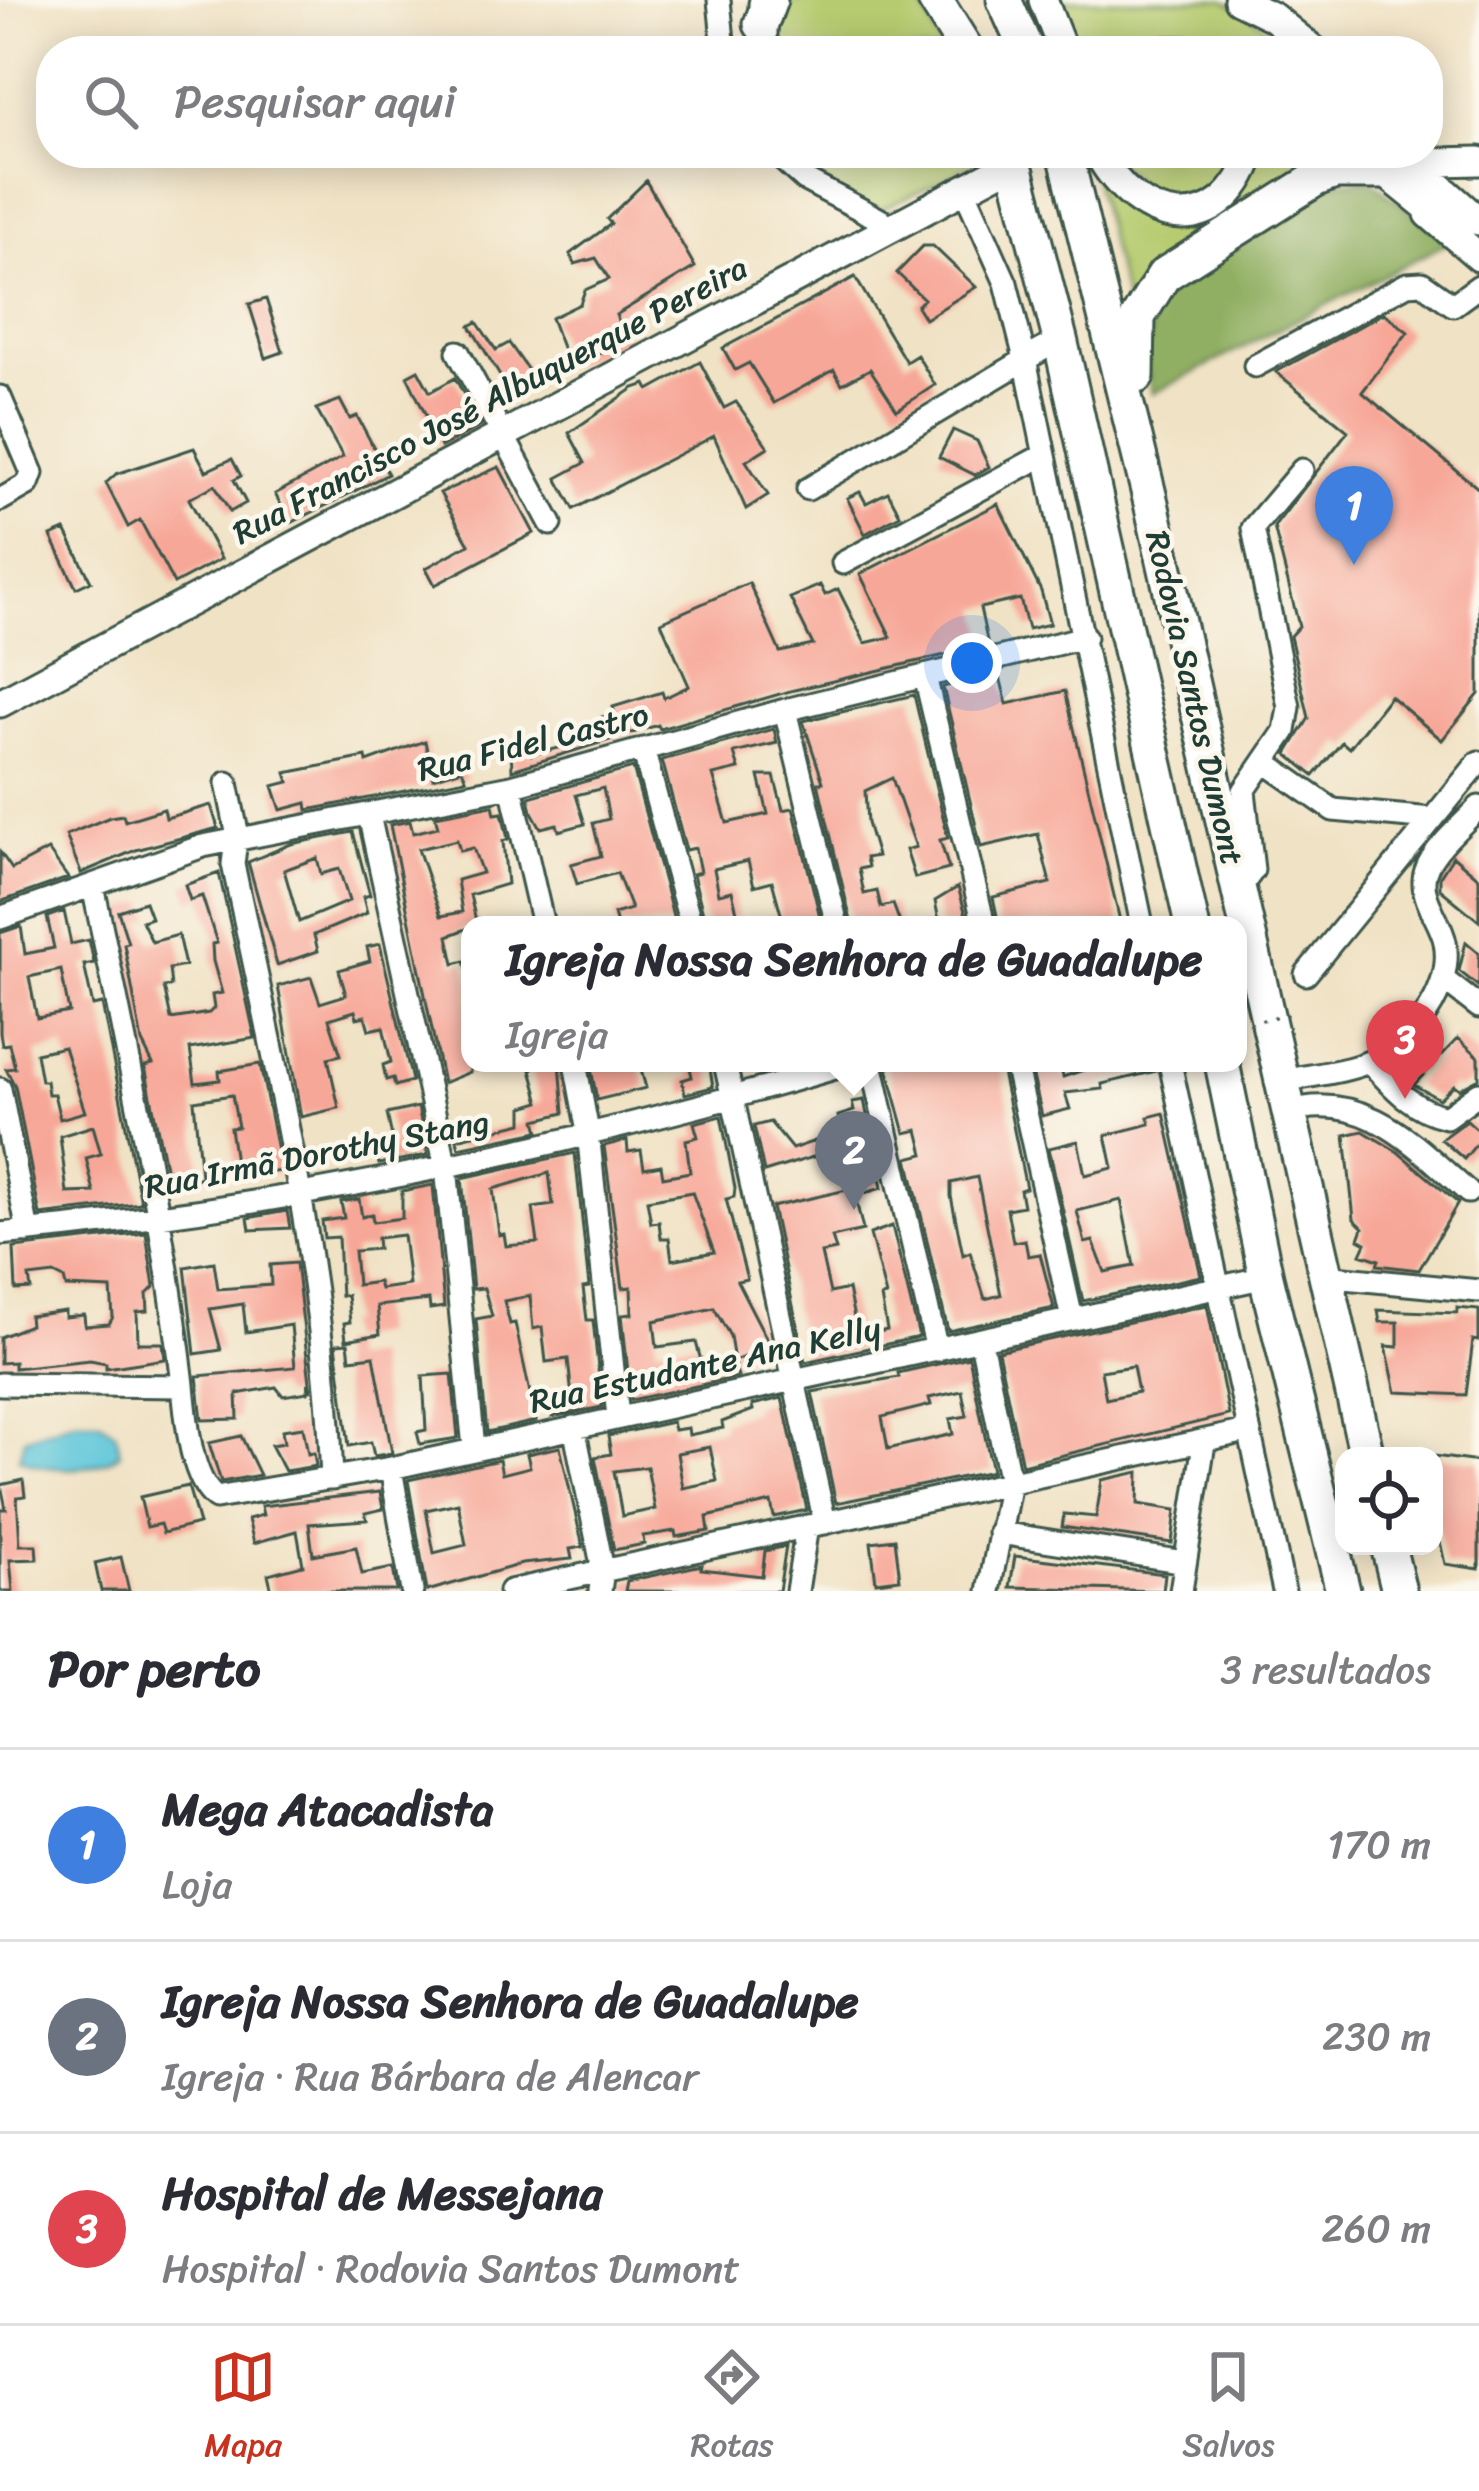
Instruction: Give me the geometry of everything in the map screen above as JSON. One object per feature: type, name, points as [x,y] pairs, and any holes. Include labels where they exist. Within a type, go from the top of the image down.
[{"type":"highway","points":[[935,0],[959,36]]},
{"type":"highway","points":[[947,0],[963,36]]},
{"type":"highway","name":"Rodovia Santos Dumont","points":[[1017,168],[1190,916]]},
{"type":"highway","name":"Rodovia Santos Dumont","points":[[1069,168],[1245,916]]},
{"type":"highway","points":[[1151,503],[1135,338],[1147,297],[1164,275],[1316,179],[1349,168]]},
{"type":"highway","name":"Rodovia Santos Dumont","points":[[1247,927],[1365,1447]]},
{"type":"highway","points":[[1224,1072],[1266,1277],[1343,1591]]},
{"type":"highway","points":[[1390,1555],[1399,1591]]},
{"type":"main road","points":[[1043,0],[1057,36]]},
{"type":"main road","points":[[1238,0],[1273,17],[1296,36]]},
{"type":"main road","points":[[1443,162],[1479,161]]},
{"type":"main road","name":"Rua Francisco José Albuquerque Pereira","points":[[0,703],[997,168]]},
{"type":"main road","points":[[1109,168],[1132,200],[1151,211],[1178,215],[1231,194],[1244,168]]},
{"type":"main road","points":[[1398,168],[1433,212],[1479,221]]},
{"type":"main road","points":[[1399,168],[1479,257]]},
{"type":"street","points":[[719,0],[723,36]]},
{"type":"street","points":[[792,168],[805,180],[892,226]]},
{"type":"street","points":[[964,189],[1006,283],[1025,359],[1140,916]]},
{"type":"street","points":[[1255,366],[1407,284],[1422,283],[1454,305],[1478,287]]},
{"type":"street","points":[[808,489],[1060,339]]},
{"type":"street","points":[[458,352],[551,524]]},
{"type":"street","points":[[0,397],[32,473],[28,484],[0,500]]},
{"type":"street","points":[[843,562],[1044,455]]},
{"type":"street","points":[[1239,889],[1253,870],[1242,799],[1285,731],[1289,707],[1253,528],[1302,470]]},
{"type":"street","name":"Rua Fidel Castro","points":[[0,918],[203,846],[233,844],[511,786],[785,710],[1085,637]]},
{"type":"street","points":[[926,676],[982,916]]},
{"type":"street","points":[[785,710],[835,916]]},
{"type":"street","points":[[643,749],[689,916]]},
{"type":"street","points":[[1264,762],[1333,810],[1432,819]]},
{"type":"street","points":[[1306,974],[1479,762]]},
{"type":"street","points":[[227,783],[237,832],[233,844],[303,1197],[329,1407],[332,1479]]},
{"type":"street","points":[[511,786],[541,916]]},
{"type":"street","points":[[1283,1097],[1370,1061],[1410,1031],[1444,980],[1445,943],[1423,882],[1428,865],[1479,807]]},
{"type":"street","points":[[369,815],[446,1167],[474,1448]]},
{"type":"street","points":[[0,1384],[183,1386],[163,1219],[93,886]]},
{"type":"street","points":[[1444,980],[1479,1007]]},
{"type":"street","points":[[1370,1061],[1401,1097],[1433,1114],[1445,1117],[1479,1093]]},
{"type":"street","points":[[577,1072],[588,1132],[618,1417]]},
{"type":"street","points":[[727,1072],[734,1125],[792,1382],[816,1525],[797,1591]]},
{"type":"street","name":"Rua Irmã Dorothy Stang","points":[[0,1234],[163,1219],[303,1197],[733,1098],[821,1072]]},
{"type":"street","points":[[873,1072],[937,1350]]},
{"type":"street","points":[[1018,1072],[1072,1319]]},
{"type":"street","points":[[1172,1072],[1284,1591]]},
{"type":"street","points":[[0,1089],[28,1232]]},
{"type":"street","points":[[1283,1097],[1367,1114],[1398,1132],[1468,1192]]},
{"type":"street","points":[[1324,1276],[1479,1292]]},
{"type":"street","name":"Rua Estudante Ana Kelly","points":[[183,1386],[206,1486],[221,1498],[391,1468],[1266,1277]]},
{"type":"street","points":[[981,1341],[1010,1482],[989,1591]]},
{"type":"street","points":[[574,1427],[601,1581]]},
{"type":"street","points":[[510,1591],[601,1581],[816,1525],[1246,1431]]},
{"type":"street","points":[[1180,1591],[1204,1443]]},
{"type":"street","points":[[391,1468],[412,1591]]},
{"type":"street","points":[[999,1533],[1185,1562]]},
{"type":"path","points":[[1247,1024],[1288,1014]]},
{"type":"green space","points":[[781,0],[920,0],[936,36],[780,36]]},
{"type":"green space","points":[[1048,0],[1224,0],[1280,36],[1197,34],[1062,36]]},
{"type":"green space","points":[[802,168],[964,168],[956,174],[870,214]]},
{"type":"green space","points":[[1091,168],[1097,168],[1123,205],[1176,222],[1241,168],[1346,168],[1129,316]]},
{"type":"green space","points":[[1123,168],[1236,168],[1210,192],[1160,204]]},
{"type":"green space","points":[[1370,180],[1449,242],[1152,394],[1145,358],[1158,291],[1323,182]]},
{"type":"water","points":[[74,1421],[99,1421],[116,1433],[120,1453],[70,1469],[19,1458],[25,1438]]},
{"type":"building","points":[[646,181],[695,267],[616,315],[626,342],[569,366],[551,318],[580,304],[585,290],[609,279],[596,258],[575,264],[570,254],[611,224],[607,219]]},
{"type":"building","points":[[923,246],[933,246],[976,287],[925,319],[917,306],[924,299],[897,273]]},
{"type":"building","points":[[855,277],[906,362],[917,355],[935,385],[897,410],[870,369],[842,384],[834,370],[774,403],[749,363],[735,370],[723,348]]},
{"type":"building","points":[[266,299],[283,352],[266,358],[249,304]]},
{"type":"building","points":[[1384,313],[1408,332],[1362,392],[1479,489],[1479,694],[1442,740],[1390,696],[1349,748],[1342,742],[1314,776],[1287,754],[1309,718],[1290,636],[1299,626],[1274,527],[1348,431],[1276,372]]},
{"type":"building","points":[[477,322],[496,350],[509,343],[537,383],[512,396],[470,326]]},
{"type":"building","points":[[700,362],[724,408],[736,402],[768,447],[746,461],[768,495],[746,509],[714,436],[574,509],[557,478],[585,463],[569,433],[634,388],[646,384],[649,390]]},
{"type":"building","points":[[418,370],[430,392],[455,378],[481,426],[441,447],[407,376]]},
{"type":"building","points":[[340,400],[350,419],[357,416],[388,474],[291,523],[275,494],[343,457],[316,409]]},
{"type":"building","points":[[953,430],[977,441],[989,467],[975,475],[939,457]]},
{"type":"building","points":[[194,448],[206,471],[232,459],[241,476],[234,480],[246,503],[230,512],[215,485],[189,499],[221,559],[174,584],[140,520],[128,527],[106,483],[116,474]]},
{"type":"building","points":[[499,467],[534,533],[435,585],[426,568],[469,544],[440,493]]},
{"type":"building","points":[[860,492],[866,503],[888,492],[900,515],[865,534],[847,498]]},
{"type":"building","points":[[998,504],[1041,591],[1050,624],[1028,629],[1020,599],[980,608],[988,645],[790,691],[660,729],[658,725],[512,770],[511,747],[527,742],[531,755],[563,747],[559,732],[573,728],[577,740],[607,732],[602,717],[615,713],[613,707],[662,692],[664,698],[689,686],[661,622],[749,583],[780,652],[813,645],[790,598],[820,585],[825,595],[838,589],[865,643],[891,637],[860,574]]},
{"type":"building","points":[[65,530],[91,581],[76,588],[51,536]]},
{"type":"building","points":[[999,673],[1007,704],[1065,691],[1119,916],[997,916],[993,897],[1050,883],[1038,834],[981,847],[943,687]]},
{"type":"building","points":[[914,695],[948,838],[940,840],[949,869],[915,878],[906,850],[916,847],[892,778],[865,791],[867,823],[877,856],[866,858],[868,867],[859,869],[864,894],[877,891],[881,907],[893,904],[898,916],[850,916],[818,783],[823,782],[803,721]]},
{"type":"building","points":[[774,729],[777,743],[734,753],[739,769],[713,775],[727,823],[768,814],[759,776],[774,776],[783,810],[793,808],[820,916],[776,916],[781,914],[772,881],[754,886],[748,861],[714,869],[719,894],[732,891],[738,916],[704,916],[693,874],[700,872],[695,848],[686,850],[662,760]]},
{"type":"building","points":[[425,741],[433,778],[462,769],[466,779],[308,810],[307,803],[281,810],[273,786],[289,782],[286,773],[366,757],[367,762]]},
{"type":"building","points":[[633,768],[673,916],[615,916],[631,909],[617,873],[577,884],[571,864],[601,856],[593,823],[609,819],[603,788],[576,795],[585,824],[559,831],[557,824],[541,828],[529,797]]},
{"type":"building","points":[[211,805],[218,828],[136,850],[81,873],[66,835],[110,817],[123,815],[125,821],[164,809],[166,818]]},
{"type":"building","points":[[493,805],[495,814],[502,813],[508,839],[503,841],[507,884],[470,895],[475,916],[461,916],[461,931],[448,936],[454,964],[461,962],[461,1072],[470,1072],[443,1083],[390,825],[410,821],[413,833],[438,827],[435,816]],"holes":[[[457,840],[460,851],[473,848],[482,873],[457,880],[462,912],[441,916],[418,849]]]},
{"type":"building","points":[[353,832],[370,895],[363,897],[367,913],[314,935],[318,951],[277,965],[248,862],[291,844]],"holes":[[[317,858],[321,874],[339,869],[349,901],[299,922],[284,870]]]},
{"type":"building","points":[[48,850],[68,878],[0,902],[0,852],[12,869]]},
{"type":"building","points":[[1453,856],[1479,878],[1479,921],[1440,889],[1440,876]]},
{"type":"building","points":[[219,873],[255,1038],[190,1049],[195,1083],[220,1080],[219,1071],[260,1064],[281,1171],[244,1176],[242,1161],[235,1162],[230,1128],[238,1127],[232,1095],[194,1101],[201,1177],[169,1187],[145,1066],[153,1064],[142,1042],[124,944],[128,943],[118,911],[145,902],[151,918],[142,921],[152,942],[178,935],[185,966],[169,969],[171,986],[164,987],[171,1019],[209,1013],[214,1008],[212,995],[222,993],[213,961],[212,944],[217,943],[202,896],[190,900],[185,885]]},
{"type":"building","points":[[958,887],[966,916],[938,916],[935,901]]},
{"type":"building","points":[[64,911],[71,944],[89,940],[94,963],[84,965],[93,1006],[102,1004],[141,1203],[40,1215],[15,1086],[6,1069],[15,1068],[9,1044],[2,1045],[0,1033],[0,933],[21,926],[25,954],[54,948],[47,917]],"holes":[[[61,970],[69,1012],[37,1018],[29,977]],[[64,1047],[85,1112],[60,1119],[54,1094],[48,1094],[46,1081],[41,1081],[36,1053]],[[93,1126],[101,1154],[86,1158],[94,1192],[67,1193],[60,1136]]]},
{"type":"building","points":[[1466,942],[1479,953],[1479,987],[1459,971]]},
{"type":"building","points":[[380,944],[412,1081],[395,1086],[393,1078],[386,1080],[383,1065],[391,1062],[383,1027],[369,1030],[365,1016],[357,1018],[355,1011],[329,1019],[341,1055],[328,1058],[339,1108],[301,1117],[278,986],[311,977],[320,1003],[346,995],[339,970],[370,961],[367,947]]},
{"type":"building","points":[[1458,1038],[1479,1057],[1479,1078],[1459,1089],[1454,1085],[1439,1099],[1414,1085]]},
{"type":"building","points":[[532,1072],[561,1072],[564,1113],[536,1120],[539,1131],[459,1148],[457,1139],[523,1123],[523,1107],[540,1102]]},
{"type":"building","points":[[592,1072],[642,1072],[646,1088],[597,1100]]},
{"type":"building","points":[[691,1072],[710,1072],[713,1087],[685,1094],[682,1080],[692,1077]]},
{"type":"building","points":[[888,1072],[1002,1072],[1026,1188],[1020,1190],[1023,1206],[1007,1209],[1013,1242],[1025,1240],[1028,1256],[1040,1254],[1054,1308],[948,1331],[908,1158],[924,1154],[918,1130],[905,1133]],"holes":[[[977,1177],[1001,1295],[985,1299],[970,1252],[963,1255],[951,1196],[951,1183]]]},
{"type":"building","points":[[1032,1072],[1062,1072],[1063,1077],[1078,1072],[1152,1072],[1102,1084],[1103,1089],[1065,1093],[1070,1109],[1042,1116]]},
{"type":"building","points":[[864,1100],[882,1188],[855,1196],[863,1230],[832,1237],[836,1250],[821,1253],[830,1293],[848,1289],[858,1337],[887,1330],[881,1297],[886,1296],[870,1234],[892,1226],[919,1337],[805,1362],[772,1207],[847,1190],[836,1150],[764,1172],[754,1126],[770,1122],[792,1149],[841,1132],[838,1116],[854,1111],[852,1102]]},
{"type":"building","points":[[418,1107],[428,1155],[379,1164],[375,1153],[394,1146],[387,1114]]},
{"type":"building","points":[[1164,1113],[1201,1276],[1083,1301],[1049,1148],[1078,1141],[1085,1175],[1113,1168],[1106,1135],[1150,1124],[1148,1117]],"holes":[[[1121,1200],[1134,1266],[1105,1272],[1093,1241],[1085,1243],[1077,1211]]]},
{"type":"building","points":[[721,1116],[735,1188],[734,1197],[726,1199],[747,1279],[737,1281],[771,1347],[734,1361],[738,1377],[631,1400],[622,1315],[632,1314],[631,1287],[623,1288],[604,1146],[627,1140],[628,1152],[641,1150],[644,1168],[661,1165],[663,1177],[690,1172],[686,1140],[698,1137],[694,1123]],"holes":[[[692,1192],[714,1252],[672,1260],[669,1238],[661,1238],[659,1222],[651,1223],[647,1200]],[[714,1308],[730,1336],[734,1361],[704,1372],[696,1342],[657,1347],[654,1321]]]},
{"type":"building","points":[[1467,1120],[1479,1131],[1479,1141],[1464,1159],[1441,1139]]},
{"type":"building","points":[[1363,1131],[1398,1152],[1458,1203],[1419,1270],[1377,1265],[1379,1260],[1361,1254],[1366,1243],[1359,1239],[1363,1228],[1354,1219],[1345,1135]]},
{"type":"building","points":[[575,1153],[589,1287],[583,1288],[587,1320],[593,1320],[602,1407],[552,1417],[550,1401],[572,1397],[568,1359],[546,1362],[542,1327],[533,1329],[530,1296],[504,1301],[510,1324],[515,1323],[536,1421],[487,1432],[476,1319],[492,1316],[484,1288],[473,1289],[462,1178]],"holes":[[[549,1173],[553,1205],[533,1208],[538,1243],[506,1246],[504,1234],[499,1235],[493,1189]]]},
{"type":"building","points":[[433,1185],[444,1307],[430,1309],[429,1300],[377,1306],[380,1334],[346,1340],[344,1323],[350,1322],[347,1295],[341,1296],[338,1237],[324,1238],[322,1221],[344,1218],[341,1202],[359,1199],[362,1217],[372,1214],[373,1222],[402,1218],[402,1191]],"holes":[[[403,1235],[409,1285],[380,1289],[378,1282],[357,1285],[354,1251],[378,1249],[377,1238]]]},
{"type":"building","points":[[287,1211],[290,1228],[250,1230],[248,1218]]},
{"type":"building","points":[[146,1233],[154,1287],[147,1294],[148,1311],[137,1312],[138,1343],[163,1343],[165,1359],[106,1368],[106,1363],[90,1360],[14,1368],[14,1362],[0,1363],[0,1337],[30,1325],[29,1316],[65,1311],[65,1317],[84,1315],[85,1326],[109,1324],[113,1317],[111,1289],[66,1287],[64,1279],[54,1274],[29,1277],[31,1289],[16,1290],[14,1248]]},
{"type":"building","points":[[214,1262],[218,1289],[271,1285],[270,1265],[296,1263],[311,1391],[308,1383],[308,1392],[283,1396],[276,1387],[237,1394],[238,1419],[202,1420],[197,1376],[295,1367],[291,1325],[246,1332],[243,1304],[210,1309],[221,1350],[195,1354],[185,1267]]},
{"type":"building","points":[[1207,1305],[1229,1415],[1022,1465],[998,1351]],"holes":[[[1133,1366],[1138,1392],[1106,1399],[1101,1371]]]},
{"type":"building","points":[[1457,1308],[1479,1310],[1479,1341],[1473,1340],[1466,1395],[1396,1392],[1386,1346],[1398,1347],[1398,1322],[1380,1322],[1378,1310],[1457,1313]]},
{"type":"building","points":[[348,1343],[350,1359],[374,1356],[392,1453],[374,1456],[371,1442],[349,1446],[336,1344]]},
{"type":"building","points":[[969,1357],[992,1471],[836,1503],[812,1392],[899,1377],[898,1373]],"holes":[[[962,1391],[967,1416],[950,1419],[953,1434],[888,1449],[882,1417],[931,1405],[929,1398]]]},
{"type":"building","points":[[452,1374],[458,1438],[420,1444],[417,1432],[426,1430],[423,1376]]},
{"type":"building","points":[[782,1398],[807,1510],[774,1517],[771,1502],[707,1517],[709,1531],[643,1536],[644,1544],[614,1550],[595,1457],[611,1454],[608,1436],[672,1422],[674,1430],[688,1428],[689,1435],[723,1428],[722,1422],[753,1410],[752,1405]],"holes":[[[710,1447],[717,1481],[683,1488],[677,1453]],[[647,1467],[655,1509],[622,1516],[614,1471]]]},
{"type":"building","points":[[303,1427],[308,1454],[314,1453],[316,1466],[285,1471],[271,1445],[284,1443],[282,1430]]},
{"type":"building","points":[[241,1436],[260,1475],[221,1482],[209,1443]]},
{"type":"building","points":[[560,1447],[583,1547],[570,1549],[572,1559],[522,1564],[427,1591],[408,1480],[499,1460],[502,1474],[530,1467],[527,1454]],"holes":[[[458,1503],[466,1545],[434,1553],[426,1510]]]},
{"type":"building","points":[[1443,1457],[1479,1462],[1479,1569],[1445,1564]]},
{"type":"building","points":[[1139,1472],[1138,1504],[1176,1510],[1172,1543],[1062,1527],[1064,1514],[1096,1517],[1102,1480]]},
{"type":"building","points":[[23,1480],[25,1496],[17,1497],[20,1545],[36,1545],[37,1559],[10,1560],[13,1591],[0,1591],[0,1509],[6,1509],[1,1485]]},
{"type":"building","points":[[188,1486],[199,1524],[163,1533],[160,1524],[147,1527],[140,1497]]},
{"type":"building","points":[[380,1492],[383,1509],[365,1513],[367,1520],[309,1524],[313,1555],[356,1547],[362,1574],[393,1568],[397,1591],[272,1591],[268,1574],[303,1565],[297,1531],[254,1543],[248,1519],[263,1515],[261,1506]]},
{"type":"building","points":[[895,1539],[900,1579],[876,1582],[871,1542]]},
{"type":"building","points":[[786,1546],[779,1591],[625,1591],[627,1581],[702,1565],[701,1569],[762,1576],[765,1551]]},
{"type":"building","points":[[1015,1556],[1165,1574],[1163,1591],[1010,1587]]},
{"type":"building","points":[[121,1557],[129,1591],[101,1591],[95,1563]]},
{"type":"place","name":"Mega Atacadista","points":[[1354,565]]},
{"type":"place","name":"Hospital de Messejana","points":[[1405,1099]]},
{"type":"place","name":"Igreja Nossa Senhora de Guadalupe","points":[[854,1210]]}]
